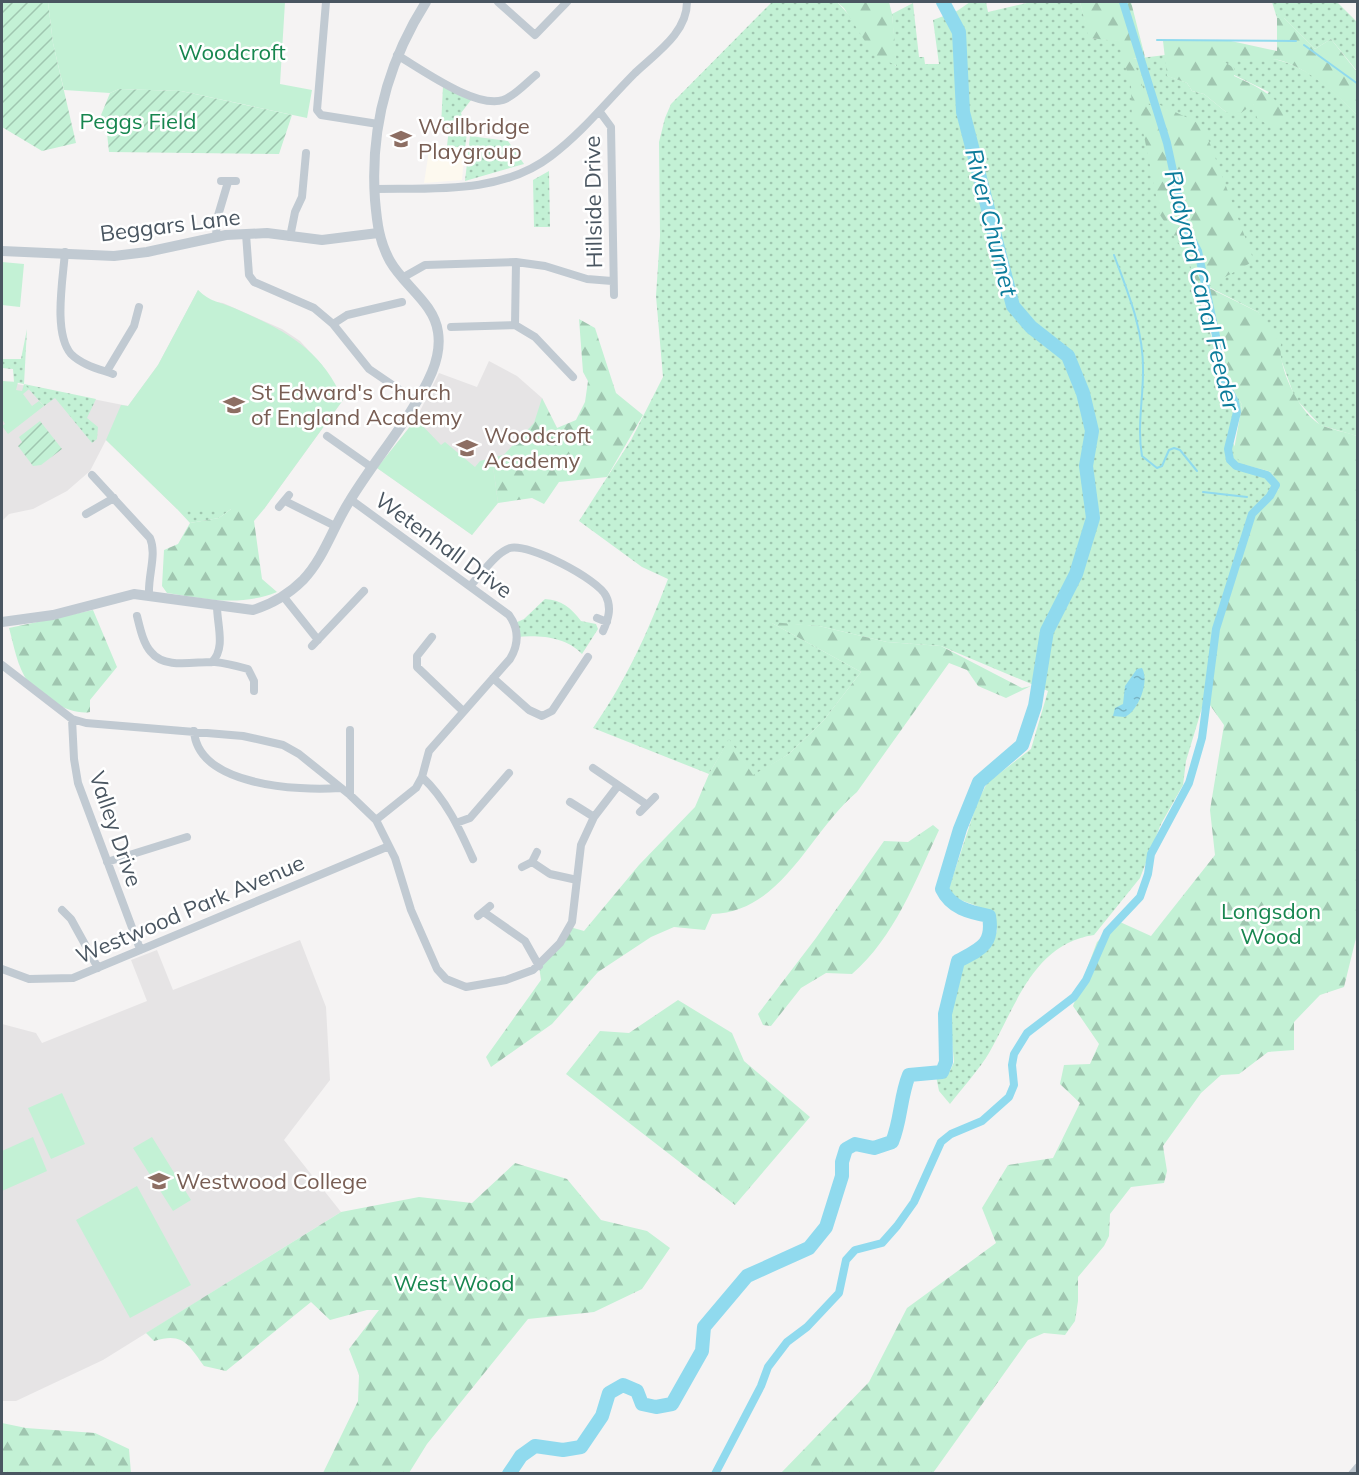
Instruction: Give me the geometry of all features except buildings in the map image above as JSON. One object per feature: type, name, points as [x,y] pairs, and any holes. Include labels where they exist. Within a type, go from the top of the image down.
[{"type":"street","points":[[326,2],[317,110],[321,115],[378,124]]},
{"type":"street","points":[[2,622],[53,615],[112,598],[149,594],[253,610],[293,590],[312,569],[350,499],[417,401],[436,360],[438,331],[434,318],[392,264],[378,233],[375,189],[374,151],[378,124],[397,56],[426,2]]},
{"type":"street","points":[[498,2],[535,35],[567,2]]},
{"type":"street","points":[[375,189],[485,184],[511,176],[549,158],[600,112],[680,28],[685,17],[687,2]]},
{"type":"street","points":[[397,56],[460,91],[486,101],[502,100],[510,96],[536,75]]},
{"type":"street","name":"Hillside Drive","points":[[600,112],[611,127],[614,295]]},
{"type":"street","points":[[290,237],[295,212],[302,197],[306,153]]},
{"type":"street","points":[[216,237],[217,219],[228,181]]},
{"type":"street","name":"Beggars Lane","points":[[2,251],[65,252],[114,256],[147,252],[216,237],[246,234],[267,233],[290,237],[338,239],[378,233]]},
{"type":"street","points":[[246,234],[249,275],[254,282],[314,308],[333,324],[369,369],[417,401]]},
{"type":"street","points":[[65,252],[61,300],[64,340],[77,359],[110,373],[134,326],[139,307]]},
{"type":"street","points":[[402,278],[425,265],[516,262],[545,266],[587,279],[612,281]]},
{"type":"street","points":[[515,325],[516,262]]},
{"type":"street","points":[[333,324],[347,315],[402,302]]},
{"type":"street","points":[[451,327],[515,325],[535,337],[573,376]]},
{"type":"street","points":[[327,436],[371,466]]},
{"type":"street","points":[[92,475],[141,526],[153,544],[149,594]]},
{"type":"street","points":[[86,514],[114,498]]},
{"type":"street","name":"Wetenhall Drive","points":[[350,499],[509,615],[516,628],[514,651],[429,751],[422,777],[411,794],[376,820]]},
{"type":"street","points":[[284,501],[335,526]]},
{"type":"street","points":[[470,586],[504,551],[524,548],[597,584],[609,604],[607,622],[603,631]]},
{"type":"street","points":[[283,596],[315,643],[364,591]]},
{"type":"street","points":[[212,662],[219,655],[217,606]]},
{"type":"street","points":[[137,616],[149,651],[155,656],[162,660],[192,664],[212,662],[248,669],[254,681],[254,691]]},
{"type":"street","points":[[597,618],[607,622]]},
{"type":"street","points":[[432,637],[417,656],[417,667],[464,711]]},
{"type":"street","points":[[493,678],[529,710],[543,716],[552,711],[588,657]]},
{"type":"street","points":[[2,665],[72,719],[86,723],[243,736],[283,745],[299,754],[350,795],[376,820],[389,846],[411,910],[437,969],[446,979],[466,987],[477,987],[506,980],[539,966],[560,942],[572,922],[582,845],[594,817],[617,787]]},
{"type":"street","name":"Valley Drive","points":[[72,719],[78,783],[140,948]]},
{"type":"street","points":[[350,730],[350,795]]},
{"type":"street","points":[[194,731],[195,742],[203,756],[213,765],[231,774],[281,786],[340,788]]},
{"type":"street","points":[[593,768],[617,787],[646,804]]},
{"type":"street","points":[[456,823],[470,818],[509,772]]},
{"type":"street","points":[[422,777],[440,797],[456,823],[473,859]]},
{"type":"street","points":[[639,812],[655,797]]},
{"type":"street","points":[[570,802],[594,817]]},
{"type":"street","points":[[107,862],[187,837]]},
{"type":"street","name":"Westwood Park Avenue","points":[[2,969],[29,979],[73,978],[140,948],[389,846]]},
{"type":"street","points":[[522,867],[532,862],[537,852]]},
{"type":"street","points":[[532,862],[550,874],[577,880]]},
{"type":"street","points":[[62,910],[71,919],[98,968]]},
{"type":"street","points":[[484,912],[525,941],[539,966]]},
{"type":"street","points":[[1352,1473],[1358,1467]]},
{"type":"shaded area","points":[[430,144],[465,148],[462,180],[424,183]]},
{"type":"shaded area","name":"St Edward's Church of England Academy","points":[[198,290],[209,301],[223,303],[282,329],[300,341],[322,365],[343,400],[264,509],[177,509],[106,440],[90,471],[67,491],[33,509],[9,514],[2,521],[2,381],[128,406],[158,365]]},
{"type":"shaded area","name":"Woodcroft Academy","points":[[489,361],[517,376],[542,398],[557,428],[472,535],[377,468],[416,419],[439,373],[477,387]]},
{"type":"shaded area","name":"Westwood College","points":[[300,940],[326,1007],[330,1080],[284,1140],[341,1212],[103,1360],[16,1401],[2,1401],[2,1024],[36,1033],[42,1043],[147,1001],[131,960],[157,950],[173,990]]},
{"type":"green space","points":[[2,2],[48,2],[53,43],[76,143],[42,151],[2,127]]},
{"type":"green space","name":"Woodcroft","points":[[48,2],[285,2],[280,84],[312,90],[307,118],[181,91],[119,89],[110,93],[64,90],[53,43]]},
{"type":"green space","points":[[772,2],[837,2],[896,66],[892,14],[913,3],[919,57],[924,57],[925,64],[939,64],[933,20],[957,11],[970,2],[986,2],[988,12],[1031,2],[1080,2],[1090,38],[1126,41],[1133,59],[1165,55],[1168,76],[1187,83],[1192,91],[1204,94],[1226,112],[1253,103],[1255,108],[1269,92],[1234,75],[1222,60],[1267,59],[1289,64],[1311,75],[1341,98],[1357,115],[1357,436],[1320,425],[1295,398],[1279,354],[1258,312],[1207,286],[1253,261],[1189,259],[1211,334],[1242,405],[1233,443],[1245,465],[1272,472],[1279,489],[1254,514],[1211,656],[1205,698],[1186,761],[1183,785],[1161,824],[1140,878],[1094,935],[1073,941],[1056,951],[1041,964],[1018,997],[985,1060],[950,1104],[939,1091],[936,1076],[950,1071],[954,1062],[950,1018],[960,964],[990,946],[997,931],[987,912],[954,897],[949,888],[977,803],[987,783],[1031,749],[1048,691],[941,646],[887,642],[819,626],[772,623],[861,672],[824,720],[789,754],[753,776],[729,740],[709,774],[593,728],[635,656],[668,579],[642,567],[579,521],[631,440],[663,377],[656,296],[660,236],[659,142],[671,104]]},
{"type":"green space","points":[[837,2],[889,2],[897,66],[873,54],[844,8]]},
{"type":"green space","points":[[1080,2],[1131,2],[1145,57],[1133,59],[1149,105],[1158,104],[1203,125],[1254,261],[1196,291],[1189,259],[1160,215],[1143,131],[1132,121],[1131,85],[1118,41],[1089,38]]},
{"type":"green space","points":[[1272,2],[1337,2],[1357,22],[1357,71],[1331,39],[1315,49],[1284,18],[1277,18]]},
{"type":"green space","points":[[1277,18],[1284,18],[1315,49],[1331,39],[1357,72],[1357,115],[1321,83],[1301,69],[1279,60],[1223,61],[1234,68],[1234,76],[1263,91],[1281,106],[1286,113],[1279,126],[1270,126],[1257,118],[1253,104],[1241,113],[1226,112],[1204,94],[1192,91],[1187,83],[1167,76],[1163,41],[1231,41],[1277,51]]},
{"type":"green space","points":[[443,86],[471,100],[461,113],[467,133],[465,148],[447,146],[449,128],[441,127]]},
{"type":"green space","name":"Peggs Field","points":[[119,89],[181,91],[292,115],[279,154],[109,152],[106,124],[101,115],[110,93]]},
{"type":"green space","points":[[470,136],[508,141],[524,164],[465,181]]},
{"type":"green space","points":[[549,171],[550,227],[534,227],[533,180]]},
{"type":"green space","points":[[2,262],[24,264],[20,307],[2,305]]},
{"type":"green space","name":"Longsdon Wood","points":[[1207,287],[1258,312],[1281,344],[1286,377],[1298,401],[1313,419],[1325,427],[1357,436],[1357,934],[1344,987],[1320,995],[1294,1022],[1294,1050],[1268,1052],[1239,1074],[1221,1075],[1201,1093],[1163,1146],[1167,1171],[1164,1183],[1131,1187],[1110,1214],[1109,1236],[1104,1246],[1078,1277],[1075,1321],[1065,1335],[1044,1333],[1028,1340],[933,1473],[781,1473],[869,1382],[907,1308],[996,1243],[982,1208],[1008,1165],[1053,1158],[1080,1103],[1060,1084],[1064,1065],[1090,1064],[1099,1044],[1073,1006],[1097,942],[1120,922],[1151,936],[1215,855],[1210,810],[1224,725],[1205,698],[1211,656],[1254,514],[1279,489],[1272,472],[1245,465],[1233,455],[1242,405],[1225,373],[1225,356]]},
{"type":"green space","name":"St Edward's Church of England Academy","points":[[198,290],[211,299],[269,324],[299,343],[324,367],[343,400],[264,509],[177,509],[106,440],[121,405],[128,406],[158,365]]},
{"type":"green space","points":[[579,319],[595,328],[616,393],[643,415],[607,477],[559,482],[544,504],[532,498],[498,503],[493,466],[534,423],[542,398],[557,428],[576,420],[585,402],[588,381],[583,372]]},
{"type":"green space","points":[[27,329],[24,384],[14,382],[13,369],[2,368],[3,359],[21,359]]},
{"type":"green space","points":[[2,381],[18,382],[16,390],[22,391],[24,384],[29,389],[23,394],[32,406],[39,401],[44,406],[8,434],[2,426],[5,424],[2,419]]},
{"type":"green space","points":[[24,384],[96,399],[87,418],[98,427],[97,439],[92,443],[55,398],[44,406]]},
{"type":"green space","points":[[416,419],[441,445],[445,442],[475,467],[480,461],[503,455],[493,466],[498,503],[472,535],[377,468]]},
{"type":"green space","points":[[40,421],[62,449],[41,465],[33,466],[18,446],[22,442],[19,437]]},
{"type":"green space","points":[[177,509],[231,509],[219,518],[190,523]]},
{"type":"green space","points":[[231,509],[264,509],[254,521],[262,579],[277,592],[263,597],[236,600],[167,593],[162,586],[164,550],[178,544],[190,523],[219,518]]},
{"type":"green space","points":[[545,599],[566,606],[581,621],[596,624],[598,629],[582,654],[576,648],[552,638],[517,637],[515,623],[524,619]]},
{"type":"green space","points":[[93,610],[117,667],[90,700],[90,712],[75,711],[56,704],[40,694],[28,682],[16,656],[9,628]]},
{"type":"green space","points":[[770,622],[819,626],[887,642],[941,646],[1022,688],[1031,686],[1006,698],[978,686],[967,670],[949,663],[857,792],[776,885],[758,900],[737,910],[712,914],[705,930],[674,927],[651,937],[598,972],[552,1024],[491,1067],[486,1057],[541,980],[539,966],[570,927],[584,931],[639,865],[695,807],[709,774],[729,739],[753,775],[789,754],[824,720],[861,672]]},
{"type":"green space","points":[[933,825],[939,830],[903,907],[867,960],[852,974],[826,973],[801,988],[771,1026],[763,1025],[758,1014],[816,938],[884,841],[908,842]]},
{"type":"green space","points":[[678,1000],[732,1033],[744,1061],[810,1117],[735,1205],[566,1074],[600,1031],[629,1033]]},
{"type":"green space","points":[[62,1093],[85,1144],[51,1159],[28,1108]]},
{"type":"green space","points":[[33,1137],[47,1171],[2,1191],[2,1151]]},
{"type":"green space","points":[[152,1137],[191,1200],[173,1211],[133,1148]]},
{"type":"green space","name":"West Wood","points":[[515,1163],[567,1179],[601,1220],[647,1231],[670,1248],[642,1289],[594,1312],[528,1319],[427,1444],[409,1473],[323,1473],[358,1401],[359,1375],[349,1349],[379,1310],[367,1310],[330,1320],[311,1302],[226,1371],[204,1366],[189,1346],[178,1339],[154,1341],[146,1333],[341,1212],[419,1197],[472,1203]]},
{"type":"green space","points":[[137,1186],[191,1285],[130,1318],[76,1220]]},
{"type":"green space","points":[[2,1423],[26,1428],[95,1433],[129,1449],[131,1473],[2,1473]]},
{"type":"water","points":[[1142,668],[1145,681],[1138,703],[1125,717],[1113,716],[1115,708],[1123,704],[1125,686],[1137,669]]},
{"type":"waterway","name":"River Churnet","points":[[509,1474],[521,1456],[535,1446],[563,1450],[581,1447],[602,1416],[609,1393],[623,1385],[637,1391],[642,1404],[656,1407],[672,1404],[702,1351],[704,1327],[747,1276],[809,1248],[826,1227],[842,1176],[842,1162],[846,1149],[855,1144],[874,1148],[892,1142],[909,1075],[942,1072],[946,1062],[945,1014],[958,961],[984,945],[989,934],[989,916],[968,911],[956,905],[950,901],[942,889],[960,829],[979,782],[1022,745],[1035,706],[1047,631],[1076,574],[1093,518],[1086,466],[1092,431],[1083,393],[1068,356],[1031,327],[1013,306],[963,112],[959,32],[943,2]]},
{"type":"waterway","name":"Rudyard Canal Feeder","points":[[715,1474],[761,1386],[768,1367],[787,1342],[807,1327],[839,1293],[846,1260],[855,1250],[882,1243],[897,1226],[914,1202],[941,1142],[951,1134],[982,1121],[1009,1097],[1014,1085],[1012,1065],[1014,1054],[1027,1033],[1074,997],[1086,980],[1107,932],[1140,897],[1148,874],[1151,854],[1189,783],[1202,738],[1216,629],[1252,514],[1270,496],[1276,485],[1267,475],[1236,466],[1230,460],[1228,449],[1237,412],[1235,402],[1222,376],[1198,251],[1185,226],[1167,143],[1123,2]]},
{"type":"waterway","points":[[1157,40],[1296,41]]},
{"type":"waterway","points":[[1304,45],[1358,84]]},
{"type":"waterway","points":[[1114,255],[1125,283],[1141,341],[1143,356],[1140,424],[1142,456],[1157,468],[1162,466],[1169,450],[1174,448],[1180,450],[1197,471]]},
{"type":"waterway","points":[[1203,492],[1247,497]]},
{"type":"place","name":"Wallbridge Playgroup","points":[[401,139]]},
{"type":"place","name":"St Edward's Church of England Academy","points":[[234,405]]},
{"type":"place","name":"Woodcroft Academy","points":[[467,448]]},
{"type":"place","name":"Westwood College","points":[[159,1181]]}]
